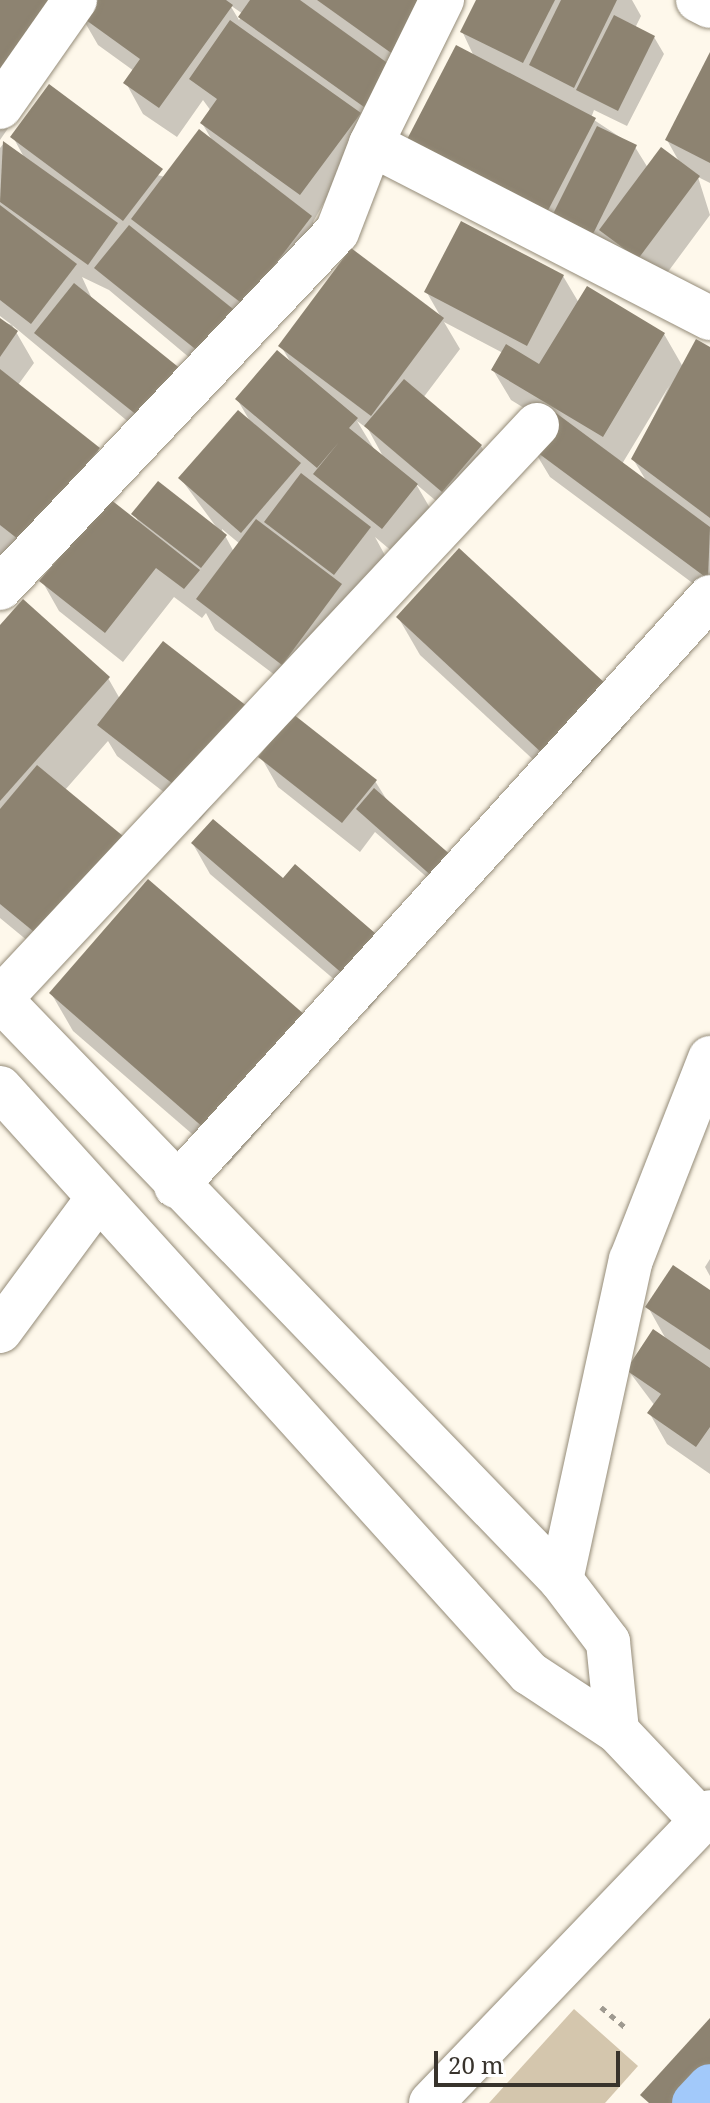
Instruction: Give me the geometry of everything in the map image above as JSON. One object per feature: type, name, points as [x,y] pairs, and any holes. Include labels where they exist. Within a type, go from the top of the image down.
[{"type":"main road","points":[[694,2103],[710,2086]]},
{"type":"street","points":[[0,107],[75,0]]},
{"type":"street","points":[[0,588],[337,232],[371,144],[442,0]]},
{"type":"street","points":[[698,0],[710,6]]},
{"type":"street","points":[[371,144],[710,318]]},
{"type":"street","points":[[537,425],[0,999],[176,1186],[561,1580],[608,1642],[617,1731]]},
{"type":"street","points":[[176,1186],[710,597]]},
{"type":"street","points":[[561,1580],[631,1260],[710,1058]]},
{"type":"street","points":[[0,1088],[529,1673],[617,1731],[706,1816],[431,2103]]},
{"type":"street","points":[[0,1331],[98,1198]]},
{"type":"shaded area","points":[[574,2009],[638,2066],[605,2103],[489,2103]]},
{"type":"building","points":[[0,0],[59,0],[0,77]]},
{"type":"building","points":[[89,0],[226,0],[233,5],[159,108],[123,83],[140,59],[79,15]]},
{"type":"building","points":[[250,0],[300,0],[393,67],[364,107],[238,17]]},
{"type":"building","points":[[317,0],[422,0],[401,60]]},
{"type":"building","points":[[476,0],[555,0],[523,63],[460,32]]},
{"type":"building","points":[[561,0],[617,0],[574,88],[529,65]]},
{"type":"building","points":[[614,15],[655,36],[618,111],[576,90]]},
{"type":"building","points":[[230,20],[361,113],[300,195],[200,123],[217,99],[189,79]]},
{"type":"building","points":[[456,45],[596,118],[542,222],[402,149]]},
{"type":"building","points":[[710,52],[710,163],[665,140]]},
{"type":"building","points":[[49,84],[163,169],[123,221],[10,137]]},
{"type":"building","points":[[597,126],[637,145],[588,244],[548,224]]},
{"type":"building","points":[[199,129],[312,216],[244,305],[131,219]]},
{"type":"building","points":[[3,141],[118,223],[88,265],[0,202]]},
{"type":"building","points":[[661,147],[700,176],[638,259],[599,230]]},
{"type":"building","points":[[0,205],[77,264],[31,324],[0,300]]},
{"type":"building","points":[[461,221],[564,275],[527,346],[424,292]]},
{"type":"building","points":[[129,225],[238,313],[204,356],[94,268]]},
{"type":"building","points":[[351,248],[444,318],[371,416],[278,346]]},
{"type":"building","points":[[74,283],[182,370],[143,420],[34,333]]},
{"type":"building","points":[[587,286],[665,333],[603,437],[491,370],[506,344],[539,364]]},
{"type":"building","points":[[0,318],[18,331],[0,357]]},
{"type":"building","points":[[696,339],[710,347],[710,518],[631,459]]},
{"type":"building","points":[[277,350],[358,418],[349,428],[418,484],[382,529],[313,474],[339,442],[317,468],[235,399]]},
{"type":"building","points":[[0,369],[100,448],[23,543],[0,525]]},
{"type":"building","points":[[404,379],[482,445],[442,492],[364,426]]},
{"type":"building","points":[[238,410],[301,463],[241,533],[178,478]]},
{"type":"building","points":[[556,413],[710,527],[708,579],[530,447]]},
{"type":"building","points":[[301,473],[371,527],[334,575],[264,522]]},
{"type":"building","points":[[158,481],[227,535],[201,568],[131,514]]},
{"type":"building","points":[[110,499],[200,570],[184,589],[156,568],[105,633],[39,581]]},
{"type":"building","points":[[256,519],[342,584],[282,665],[196,599]]},
{"type":"building","points":[[459,548],[607,685],[543,754],[396,617]]},
{"type":"building","points":[[23,599],[110,677],[0,801],[0,625]]},
{"type":"building","points":[[163,641],[248,707],[182,791],[97,725]]},
{"type":"building","points":[[293,714],[377,780],[342,823],[258,757]]},
{"type":"building","points":[[37,765],[123,836],[39,936],[0,904],[0,809]]},
{"type":"building","points":[[374,788],[453,857],[434,878],[356,809]]},
{"type":"building","points":[[213,819],[283,878],[295,864],[383,940],[351,981],[191,843]]},
{"type":"building","points":[[148,879],[305,1015],[205,1129],[49,993]]},
{"type":"building","points":[[673,1265],[710,1290],[710,1350],[645,1307]]},
{"type":"building","points":[[653,1329],[710,1368],[710,1427],[696,1447],[647,1413],[661,1394],[626,1370]]},
{"type":"building","points":[[710,2018],[710,2103],[649,2103],[640,2095]]}]
